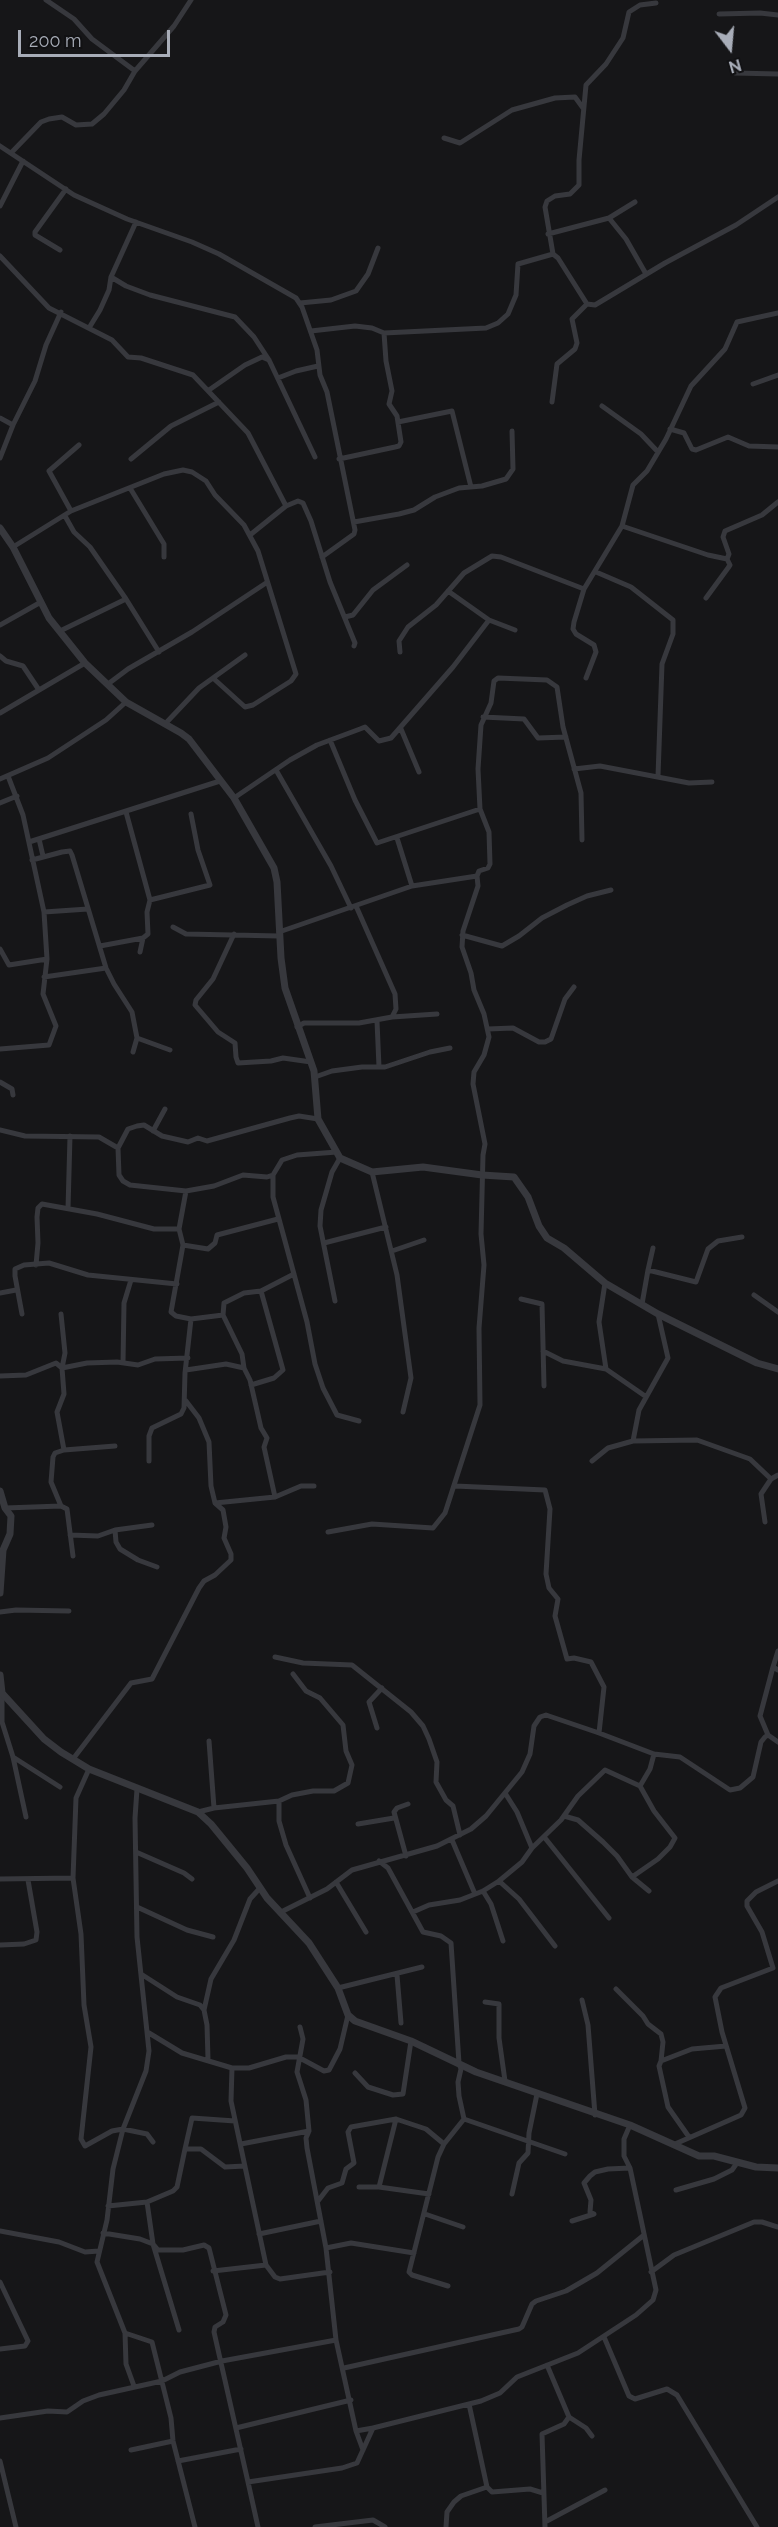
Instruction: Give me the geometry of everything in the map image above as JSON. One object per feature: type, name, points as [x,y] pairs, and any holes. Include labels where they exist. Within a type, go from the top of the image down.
[{"type":"street","points":[[46,0],[74,20],[92,39],[135,71]]},
{"type":"street","points":[[11,153],[41,122],[49,119],[62,117],[76,125],[92,124],[115,101],[135,71],[174,26],[191,0]]},
{"type":"street","points":[[587,304],[558,258],[553,254],[545,207],[547,201],[555,196],[570,194],[579,185],[583,108],[587,81],[600,70],[623,38],[629,12],[640,5],[656,3]]},
{"type":"street","points":[[719,14],[778,15]]},
{"type":"street","points":[[735,73],[778,74]]},
{"type":"street","points":[[444,138],[460,143],[512,110],[564,96],[574,97],[583,108]]},
{"type":"street","points":[[0,146],[66,189],[100,207],[219,254],[297,298],[317,350],[318,366],[327,392],[339,459],[354,522],[354,534],[322,557]]},
{"type":"street","points":[[0,206],[23,161]]},
{"type":"street","points":[[60,250],[35,235],[35,232],[66,189]]},
{"type":"street","points":[[587,304],[595,305],[736,225],[778,197]]},
{"type":"street","points":[[548,234],[609,218],[634,202]]},
{"type":"street","points":[[609,218],[626,239],[646,274]]},
{"type":"street","points":[[89,328],[104,300],[111,277],[136,222]]},
{"type":"street","points":[[300,303],[331,300],[356,291],[368,274],[378,248]]},
{"type":"street","points":[[311,331],[356,326],[372,328],[384,333],[486,328],[498,323],[508,314],[516,295],[518,264],[553,254]]},
{"type":"street","points":[[0,256],[49,308],[62,312],[111,340],[128,357],[141,358],[182,369],[193,375],[252,440],[286,506]]},
{"type":"street","points":[[111,277],[126,286],[150,295],[235,317],[254,337],[269,360],[315,457]]},
{"type":"street","points":[[552,402],[557,364],[575,349],[577,343],[572,319],[587,304]]},
{"type":"street","points":[[0,458],[13,425],[35,381],[46,345],[62,312]]},
{"type":"street","points":[[586,678],[596,652],[589,640],[576,634],[573,629],[584,589],[622,526],[633,485],[647,471],[675,423],[691,386],[726,348],[737,322],[778,313]]},
{"type":"street","points":[[339,459],[399,446],[398,422],[394,409],[389,404],[392,391],[386,361],[384,333]]},
{"type":"street","points":[[262,349],[262,357]]},
{"type":"street","points":[[209,390],[236,370],[262,357],[269,360]]},
{"type":"street","points":[[278,378],[318,366]]},
{"type":"street","points":[[753,384],[778,375]]},
{"type":"street","points":[[131,459],[171,426],[219,402]]},
{"type":"street","points":[[602,406],[641,434],[658,452]]},
{"type":"street","points":[[398,422],[452,411],[471,487]]},
{"type":"street","points":[[0,418],[13,425]]},
{"type":"street","points":[[670,429],[684,433],[692,449],[696,450],[728,437],[749,447],[778,447]]},
{"type":"street","points":[[354,522],[414,510],[435,497],[459,488],[506,480],[512,473],[512,431]]},
{"type":"street","points":[[71,511],[50,471],[79,445]]},
{"type":"street","points":[[13,547],[71,511],[164,474],[183,470],[192,472],[206,481],[215,495],[250,535],[261,559],[266,583],[286,636],[295,677],[253,705],[245,707],[213,678]]},
{"type":"street","points":[[130,488],[165,544],[164,556]]},
{"type":"street","points":[[250,535],[286,506],[298,501],[303,503],[354,646]]},
{"type":"street","points":[[706,598],[730,565],[723,537],[725,531],[762,515],[778,502]]},
{"type":"street","points":[[65,516],[74,532],[90,547],[126,599],[159,652]]},
{"type":"street","points":[[622,526],[708,555],[727,559]]},
{"type":"street","points":[[0,528],[13,547],[49,618],[85,663],[126,702],[189,739],[234,798],[276,874],[285,988],[315,1077],[318,1119],[339,1155]]},
{"type":"street","points":[[400,652],[399,641],[405,630],[436,605],[473,565],[497,555],[584,589]]},
{"type":"street","points":[[345,617],[352,615],[373,590],[407,565]]},
{"type":"street","points":[[596,572],[630,587],[673,620],[674,634],[662,664],[658,776]]},
{"type":"street","points":[[108,684],[128,669],[159,652],[266,583]]},
{"type":"street","points":[[448,591],[489,620],[515,630]]},
{"type":"street","points":[[60,631],[126,599]]},
{"type":"street","points":[[0,625],[41,602]]},
{"type":"street","points":[[234,798],[308,750],[330,740],[365,727],[375,739],[385,741],[401,729],[489,620]]},
{"type":"street","points":[[165,724],[186,700],[244,655]]},
{"type":"street","points":[[0,656],[6,661],[23,666],[39,690]]},
{"type":"street","points":[[0,713],[85,663]]},
{"type":"street","points":[[328,1532],[372,1524],[433,1528],[445,1513],[455,1486],[466,1442],[480,1405],[479,1328],[484,1265],[481,1234],[485,1144],[473,1084],[474,1072],[488,1044],[488,1029],[474,990],[462,946],[462,936],[478,886],[478,872],[488,868],[490,864],[489,832],[480,809],[478,769],[483,717],[491,703],[495,679],[547,680],[557,687],[566,737],[581,793],[582,840]]},
{"type":"street","points":[[0,779],[48,758],[106,720],[126,702]]},
{"type":"street","points":[[483,717],[524,719],[538,738],[566,737]]},
{"type":"street","points":[[401,729],[419,772]]},
{"type":"street","points":[[330,740],[374,842],[383,843],[428,825],[480,809]]},
{"type":"street","points":[[574,769],[600,766],[621,772],[658,776],[689,783],[712,782]]},
{"type":"street","points":[[276,770],[353,907],[393,987],[396,1003],[392,1017]]},
{"type":"street","points":[[0,1049],[49,1045],[56,1026],[43,994],[47,959],[44,912],[17,796],[8,776]]},
{"type":"street","points":[[29,842],[220,781]]},
{"type":"street","points":[[0,803],[17,796]]},
{"type":"street","points":[[100,946],[143,938],[148,934],[147,912],[150,900],[126,812]]},
{"type":"street","points":[[150,900],[210,885],[198,850],[191,814]]},
{"type":"street","points":[[397,838],[412,886]]},
{"type":"street","points":[[39,839],[43,855]]},
{"type":"street","points":[[32,860],[43,855],[70,851],[106,968],[132,1012],[137,1038],[133,1052]]},
{"type":"street","points":[[173,927],[186,934],[279,934],[412,886],[477,876]]},
{"type":"street","points":[[462,936],[502,946],[542,918],[567,905],[587,896],[611,890]]},
{"type":"street","points":[[44,912],[88,909]]},
{"type":"street","points":[[234,934],[213,980],[196,1000],[195,1005],[218,1032],[235,1043],[238,1063],[283,1058],[311,1062]]},
{"type":"street","points":[[140,952],[143,938]]},
{"type":"street","points":[[0,949],[9,965],[47,959]]},
{"type":"street","points":[[44,977],[106,968]]},
{"type":"street","points":[[488,1029],[513,1028],[539,1042],[545,1042],[551,1039],[565,999],[574,987]]},
{"type":"street","points":[[297,1027],[313,1023],[376,1021],[392,1017],[437,1014]]},
{"type":"street","points":[[376,1021],[379,1067]]},
{"type":"street","points":[[137,1038],[171,1050]]},
{"type":"street","points":[[315,1077],[332,1071],[379,1067],[450,1048]]},
{"type":"street","points":[[0,1082],[12,1089],[13,1095]]},
{"type":"street","points":[[153,1131],[165,1109]]},
{"type":"street","points":[[273,1175],[243,1175],[214,1186],[186,1191],[130,1185],[119,1175],[118,1148],[128,1129],[144,1125],[162,1136],[189,1142],[198,1138],[207,1141],[299,1116],[318,1119]]},
{"type":"street","points":[[0,1131],[25,1136],[99,1137],[118,1148]]},
{"type":"street","points":[[68,1209],[70,1136]]},
{"type":"street","points":[[335,1301],[320,1226],[321,1210],[339,1155]]},
{"type":"street","points":[[359,1421],[338,1415],[323,1388],[315,1364],[308,1322],[273,1197],[273,1175],[282,1160],[288,1156],[339,1155],[372,1172],[423,1167],[482,1176],[514,1177],[528,1197],[540,1226],[548,1238],[564,1248],[605,1283],[658,1314],[757,1363],[778,1370]]},
{"type":"street","points":[[372,1172],[392,1251],[411,1378],[403,1412]]},
{"type":"street","points":[[186,1191],[179,1229],[183,1245],[171,1312],[176,1316],[191,1319],[223,1315]]},
{"type":"street","points":[[36,1265],[38,1208],[42,1204],[47,1203],[97,1214],[154,1229],[179,1229]]},
{"type":"street","points":[[183,1245],[208,1249],[215,1243],[217,1235],[278,1218]]},
{"type":"street","points":[[324,1243],[386,1227]]},
{"type":"street","points":[[648,1270],[696,1281],[708,1250],[718,1241],[742,1237]]},
{"type":"street","points":[[392,1251],[424,1240]]},
{"type":"street","points":[[642,1304],[653,1248]]},
{"type":"street","points":[[22,1314],[16,1290],[15,1269],[24,1264],[49,1263],[88,1275],[177,1284]]},
{"type":"street","points":[[274,1497],[264,1448],[267,1438],[261,1428],[242,1354],[223,1315],[224,1302],[244,1293],[261,1291],[294,1274]]},
{"type":"street","points":[[123,1363],[124,1303],[131,1280]]},
{"type":"street","points":[[605,1283],[599,1322],[606,1369]]},
{"type":"street","points":[[0,1293],[16,1290]]},
{"type":"street","points":[[251,1385],[274,1378],[283,1370],[261,1291]]},
{"type":"street","points":[[754,1295],[778,1312]]},
{"type":"street","points":[[521,1299],[542,1304],[544,1386]]},
{"type":"street","points":[[61,1314],[65,1353],[62,1368],[64,1394],[57,1412],[64,1450]]},
{"type":"street","points":[[633,1441],[639,1410],[668,1358],[658,1314]]},
{"type":"street","points":[[149,1461],[149,1436],[152,1428],[181,1414],[186,1401],[184,1387],[191,1319]]},
{"type":"street","points":[[543,1351],[563,1361],[606,1369],[645,1396]]},
{"type":"street","points":[[62,1368],[87,1363],[138,1365],[155,1359],[188,1358]]},
{"type":"street","points":[[0,1376],[26,1375],[56,1363],[62,1368]]},
{"type":"street","points":[[186,1370],[226,1364],[244,1368]]},
{"type":"street","points":[[73,1759],[131,1683],[152,1679],[199,1588],[204,1581],[215,1575],[231,1560],[224,1538],[226,1527],[223,1510],[215,1503],[211,1486],[209,1442],[199,1418],[186,1401]]},
{"type":"street","points":[[592,1461],[608,1448],[633,1441],[697,1440],[750,1459],[771,1479]]},
{"type":"street","points":[[62,1506],[51,1482],[55,1453],[64,1450],[115,1446]]},
{"type":"street","points":[[765,1522],[761,1494],[771,1479],[778,1475]]},
{"type":"street","points":[[215,1503],[274,1497],[301,1486],[314,1486]]},
{"type":"street","points":[[455,1486],[545,1490],[550,1509],[546,1574],[549,1588],[558,1599],[555,1616],[567,1659],[574,1658],[591,1662],[604,1687],[599,1733]]},
{"type":"street","points":[[0,1491],[5,1508],[11,1516],[10,1534],[3,1550],[0,1593]]},
{"type":"street","points":[[5,1508],[62,1506],[68,1509],[73,1556]]},
{"type":"street","points":[[70,1535],[98,1536],[116,1530],[152,1525]]},
{"type":"street","points":[[116,1530],[116,1542],[120,1549],[138,1560],[158,1567]]},
{"type":"street","points":[[0,1612],[69,1611]]},
{"type":"street","points":[[777,1740],[768,1735],[760,1716],[776,1669],[778,1651]]},
{"type":"street","points":[[275,1657],[303,1663],[352,1665],[411,1712],[423,1726],[437,1762],[436,1782],[446,1800],[453,1806],[460,1835]]},
{"type":"street","points":[[198,1812],[214,1808],[279,1801],[292,1795],[341,1789],[348,1783],[352,1765],[346,1751],[343,1725],[320,1698],[306,1691],[293,1674]]},
{"type":"street","points":[[0,1675],[2,1722],[13,1756],[26,1817]]},
{"type":"street","points":[[377,1728],[369,1702],[382,1688]]},
{"type":"street","points":[[1,1693],[44,1739],[89,1769],[198,1812],[247,1868],[260,1888],[309,1943],[338,1988],[348,2016],[340,2049],[329,2070],[324,2070],[298,2057],[286,2057],[249,2068],[232,2068],[182,2053],[149,2033]]},
{"type":"street","points":[[281,1912],[310,1898],[352,1870],[379,1861],[406,1856],[452,1840],[486,1816],[522,1772],[530,1754],[534,1726],[540,1717],[546,1715],[654,1754],[680,1757],[730,1790],[740,1788],[753,1777],[761,1742],[768,1735]]},
{"type":"street","points":[[209,1741],[214,1808]]},
{"type":"street","points":[[640,1786],[650,1769],[654,1754]]},
{"type":"street","points":[[13,1756],[60,1787]]},
{"type":"street","points":[[89,1769],[76,1798],[73,1878],[81,1934],[83,1991],[91,2047],[81,2122],[82,2144],[91,2144],[112,2131],[123,2129],[147,2134],[153,2142]]},
{"type":"street","points":[[413,1912],[429,1905],[460,1900],[499,1881],[522,1862],[532,1848],[545,1838],[578,1796],[605,1770],[640,1786],[675,1838],[658,1859],[632,1877]]},
{"type":"street","points":[[134,2386],[126,2364],[124,2333],[97,2262],[107,2220],[112,2169],[123,2129],[146,2071],[149,2033],[141,1974],[137,1907],[135,1818],[137,1789]]},
{"type":"street","points":[[505,1793],[517,1812],[532,1848]]},
{"type":"street","points":[[279,1801],[279,1821],[286,1845],[310,1898]]},
{"type":"street","points":[[406,1856],[394,1818],[397,1808],[408,1804]]},
{"type":"street","points":[[564,1816],[578,1820],[603,1842],[617,1856],[632,1877],[649,1891]]},
{"type":"street","points":[[358,1824],[394,1818]]},
{"type":"street","points":[[545,1838],[609,1918]]},
{"type":"street","points":[[452,1840],[475,1894]]},
{"type":"street","points":[[136,1852],[184,1873],[192,1879]]},
{"type":"street","points":[[379,1861],[388,1868],[423,1932],[441,1936],[452,1943],[461,2069],[458,2082],[464,2119]]},
{"type":"street","points":[[0,1879],[73,1878]]},
{"type":"street","points":[[0,1946],[24,1944],[36,1940],[28,1880]]},
{"type":"street","points":[[499,1881],[519,1899],[555,1946]]},
{"type":"street","points":[[675,2144],[741,2115],[746,2108],[726,2046],[715,1997],[722,1988],[773,1968],[762,1932],[747,1906],[747,1901],[756,1892],[778,1881]]},
{"type":"street","points":[[336,1882],[366,1932]]},
{"type":"street","points":[[208,2059],[204,2010],[211,1979],[234,1940],[250,1899],[260,1888]]},
{"type":"street","points":[[483,1890],[491,1904],[503,1941]]},
{"type":"street","points":[[137,1907],[187,1930],[213,1937]]},
{"type":"street","points":[[338,1988],[422,1967]]},
{"type":"street","points":[[141,1974],[177,1996],[200,2005],[204,2010]]},
{"type":"street","points":[[397,1974],[401,2023]]},
{"type":"street","points":[[616,1989],[648,2024],[661,2034],[663,2042],[659,2066],[668,2107],[688,2137]]},
{"type":"street","points":[[582,2000],[588,2025],[595,2115]]},
{"type":"street","points":[[484,2002],[499,2004],[499,2038],[505,2081]]},
{"type":"street","points":[[348,2016],[411,2041],[476,2072],[595,2115],[630,2125],[699,2156],[714,2156],[737,2163],[778,2168]]},
{"type":"street","points":[[300,2026],[303,2039],[297,2072],[306,2100],[309,2131],[306,2138],[330,2272],[336,2340],[344,2368],[356,2431],[363,2450]]},
{"type":"street","points":[[355,2073],[368,2087],[393,2095],[402,2094],[411,2041]]},
{"type":"street","points":[[661,2061],[692,2049],[726,2046]]},
{"type":"street","points":[[232,2068],[231,2101],[266,2265],[275,2277],[280,2279],[330,2272]]},
{"type":"street","points":[[512,2194],[519,2163],[528,2153],[537,2094]]},
{"type":"street","points":[[108,2206],[147,2202],[168,2194],[177,2187],[192,2118],[235,2121]]},
{"type":"street","points":[[318,2201],[328,2188],[342,2183],[346,2169],[354,2163],[349,2129],[358,2124],[396,2119],[426,2129],[444,2144]]},
{"type":"street","points":[[379,2187],[396,2119]]},
{"type":"street","points":[[464,2119],[565,2154]]},
{"type":"street","points":[[448,2286],[410,2274],[429,2194],[444,2144],[464,2119]]},
{"type":"street","points":[[356,2431],[469,2404],[500,2393],[517,2377],[578,2353],[636,2315],[653,2300],[656,2290],[630,2168],[624,2156],[624,2139],[630,2125]]},
{"type":"street","points":[[241,2144],[309,2131]]},
{"type":"street","points":[[185,2149],[201,2149],[225,2167],[245,2166]]},
{"type":"street","points":[[676,2190],[714,2179],[732,2170],[737,2163]]},
{"type":"street","points":[[572,2221],[594,2214],[590,2212],[591,2200],[584,2183],[590,2176],[595,2172],[608,2169],[630,2168]]},
{"type":"street","points":[[359,2187],[379,2187],[429,2194]]},
{"type":"street","points":[[147,2202],[153,2244],[179,2330]]},
{"type":"street","points":[[425,2214],[463,2227]]},
{"type":"street","points":[[259,2234],[321,2221]]},
{"type":"street","points":[[651,2272],[674,2255],[754,2222],[778,2227]]},
{"type":"street","points":[[0,2231],[59,2242],[85,2252],[99,2251]]},
{"type":"street","points":[[103,2233],[140,2239],[153,2244],[158,2250],[207,2246],[226,2315],[223,2322],[215,2327],[258,2527]]},
{"type":"street","points":[[344,2368],[519,2329],[532,2304],[560,2294],[597,2273],[644,2235]]},
{"type":"street","points":[[326,2248],[351,2243],[414,2253]]},
{"type":"street","points":[[213,2271],[266,2265]]},
{"type":"street","points":[[0,2283],[28,2341],[25,2346],[0,2349]]},
{"type":"street","points":[[124,2333],[152,2342],[171,2418],[173,2441],[195,2527]]},
{"type":"street","points":[[604,2337],[629,2396],[635,2399],[667,2390],[677,2395],[756,2527]]},
{"type":"street","points":[[0,2418],[48,2411],[67,2412],[83,2401],[134,2386],[162,2381],[180,2372],[222,2361],[336,2340]]},
{"type":"street","points":[[548,2365],[569,2418],[586,2428],[592,2436]]},
{"type":"street","points":[[236,2428],[351,2400]]},
{"type":"street","points":[[469,2404],[487,2487],[492,2492],[530,2489],[543,2493]]},
{"type":"street","points":[[569,2418],[564,2424],[542,2434],[545,2524],[605,2490]]},
{"type":"street","points":[[248,2482],[342,2468],[357,2463],[373,2428]]},
{"type":"street","points":[[131,2450],[173,2441]]},
{"type":"street","points":[[178,2462],[241,2449]]},
{"type":"street","points":[[0,2461],[16,2527]]},
{"type":"street","points":[[446,2527],[447,2512],[454,2502],[461,2496],[487,2487]]},
{"type":"street","points":[[315,2527],[374,2520],[385,2527]]}]
